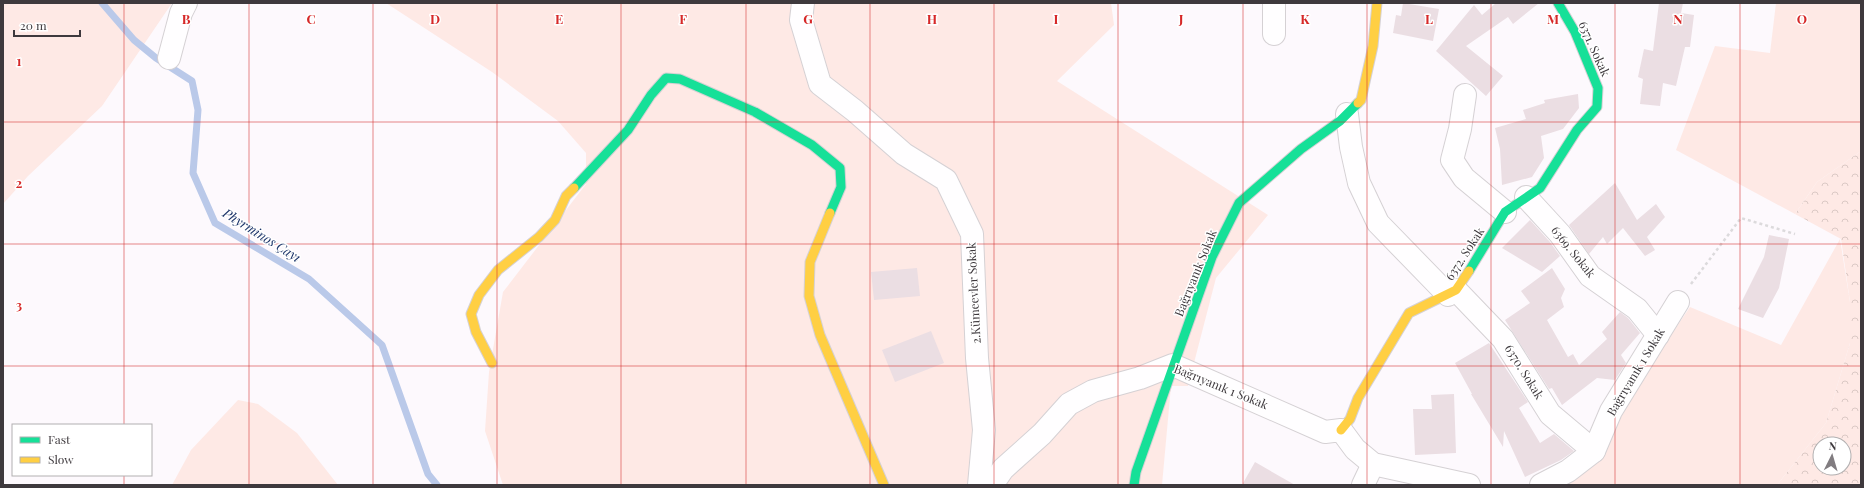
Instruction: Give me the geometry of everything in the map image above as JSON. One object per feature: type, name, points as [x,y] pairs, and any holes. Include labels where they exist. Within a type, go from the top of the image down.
[{"type":"street","points":[[169,58],[181,13],[186,3]]},
{"type":"street","name":"2.Kümeevler Sokak","points":[[803,3],[801,20],[820,84],[855,111],[904,154],[946,180],[972,234],[977,358],[984,430],[979,485]]},
{"type":"street","points":[[1274,3],[1274,34]]},
{"type":"street","name":"Bağrıyanık Sokak","points":[[1134,485],[1136,472],[1212,257],[1239,203],[1301,149],[1347,114],[1361,100],[1373,46],[1377,3]]},
{"type":"street","name":"6371. Sokak","points":[[1558,3],[1575,32],[1598,88],[1597,107]]},
{"type":"street","points":[[492,363],[476,332],[471,314],[479,295],[498,270],[539,237],[554,220],[566,196],[628,130],[651,95],[666,78],[680,79],[755,112],[812,145],[840,168],[840,187],[810,262],[808,296],[820,335],[884,485]]},
{"type":"street","points":[[1465,95],[1460,129],[1452,160],[1464,178],[1505,212]]},
{"type":"street","name":"6372. Sokak","points":[[1341,430],[1350,419],[1358,398],[1409,313],[1452,293],[1486,245],[1505,212],[1540,188],[1577,130],[1597,107]]},
{"type":"street","name":"6370. Sokak","points":[[1347,114],[1351,147],[1359,183],[1378,223],[1503,339],[1550,414],[1594,451]]},
{"type":"street","name":"6369. Sokak","points":[[1526,197],[1560,234],[1590,276],[1637,309],[1658,335]]},
{"type":"street","name":"Bağrıyanık 1 Sokak","points":[[1541,485],[1568,471],[1594,451],[1611,411],[1678,302]]},
{"type":"street","name":"Bağrıyanık 1 Sokak","points":[[992,485],[1003,469],[1042,434],[1069,404],[1093,391],[1140,378],[1173,365],[1325,432],[1341,430]]},
{"type":"street","points":[[1341,430],[1355,450],[1373,464],[1469,485]]},
{"type":"street","points":[[1363,485],[1373,464]]},
{"type":"path","points":[[1678,302],[1741,218],[1795,234]]},
{"type":"green space","points":[[3,3],[172,3],[102,106],[28,176],[3,204]]},
{"type":"green space","points":[[386,3],[1111,3],[1114,25],[1057,81],[1268,215],[1216,278],[1188,386],[1171,386],[1162,485],[503,485],[485,431],[489,372],[503,292],[586,184],[586,153],[558,121],[492,72]]},
{"type":"green space","points":[[1776,3],[1861,3],[1861,151],[1817,182],[1795,214],[1676,150],[1715,46],[1770,53]]},
{"type":"green space","points":[[1861,151],[1861,485],[1777,485],[1812,441],[1812,476],[1852,476],[1852,436],[1816,436],[1826,423],[1850,343],[1850,302],[1841,239],[1795,214],[1817,182]]},
{"type":"green space","points":[[1840,239],[1850,302],[1850,343],[1826,423],[1816,436],[1812,436],[1812,441],[1777,485],[1556,485],[1599,441],[1690,307],[1781,345]]},
{"type":"green space","points":[[238,400],[258,404],[297,433],[338,485],[172,485],[191,450]]},
{"type":"building","points":[[1403,3],[1439,9],[1433,41],[1393,33],[1396,15],[1401,16]]},
{"type":"building","points":[[1496,3],[1539,3],[1513,24],[1508,17],[1466,46],[1503,76],[1486,96],[1436,51],[1474,5],[1482,15]]},
{"type":"building","points":[[1659,3],[1683,3],[1681,13],[1694,15],[1690,47],[1685,47],[1676,86],[1663,83],[1660,106],[1640,104],[1643,79],[1638,77],[1644,49],[1653,51]]},
{"type":"building","points":[[1578,94],[1579,108],[1563,129],[1541,136],[1544,158],[1532,177],[1502,185],[1500,149],[1495,128],[1526,119],[1523,110],[1545,103],[1544,100]]},
{"type":"building","points":[[1615,183],[1637,220],[1656,204],[1665,217],[1647,237],[1655,250],[1645,256],[1623,228],[1607,244],[1603,237],[1589,254],[1569,225]]},
{"type":"building","points":[[1530,220],[1550,242],[1560,256],[1542,272],[1502,248]]},
{"type":"building","points":[[1769,235],[1789,239],[1779,288],[1763,318],[1738,309],[1764,257]]},
{"type":"building","points":[[917,268],[920,296],[874,300],[871,272]]},
{"type":"building","points":[[1552,268],[1565,289],[1561,298],[1564,307],[1547,320],[1568,357],[1573,354],[1579,365],[1607,339],[1602,332],[1620,312],[1628,318],[1640,333],[1621,355],[1626,363],[1615,380],[1597,378],[1562,405],[1552,388],[1549,389],[1505,320],[1530,303],[1521,291]]},
{"type":"building","points":[[931,331],[944,363],[895,382],[882,350]]},
{"type":"building","points":[[1489,343],[1528,402],[1519,408],[1540,443],[1554,434],[1574,451],[1561,460],[1525,477],[1504,431],[1503,447],[1471,394],[1455,363]]},
{"type":"building","points":[[1454,394],[1456,453],[1415,455],[1413,409],[1432,409],[1431,395]]},
{"type":"building","points":[[1255,462],[1295,485],[1242,485]]},
{"type":"waterway","name":"Phyrminos Çayı","points":[[102,3],[134,40],[156,58],[192,81],[198,110],[193,173],[215,223],[309,279],[382,345],[428,474],[437,485]]},
{"type":"traffic: fast","points":[[1469,271],[1505,212],[1540,188],[1577,130],[1597,107],[1598,88],[1575,32],[1558,3]]},
{"type":"traffic: fast","points":[[574,188],[628,130],[651,95],[666,78],[680,79],[755,112],[812,145],[840,168],[841,187],[830,213]]},
{"type":"traffic: fast","points":[[1134,485],[1136,472],[1212,257],[1239,203],[1301,149],[1340,121],[1358,103]]},
{"type":"traffic: slow","points":[[1358,103],[1361,100],[1373,46],[1377,3]]},
{"type":"traffic: slow","points":[[492,363],[476,332],[471,314],[479,295],[498,270],[539,237],[555,220],[566,196],[574,188]]},
{"type":"traffic: slow","points":[[830,213],[810,262],[809,296],[820,335],[884,485]]},
{"type":"traffic: slow","points":[[1341,430],[1350,419],[1358,398],[1409,313],[1456,290],[1469,271]]}]
